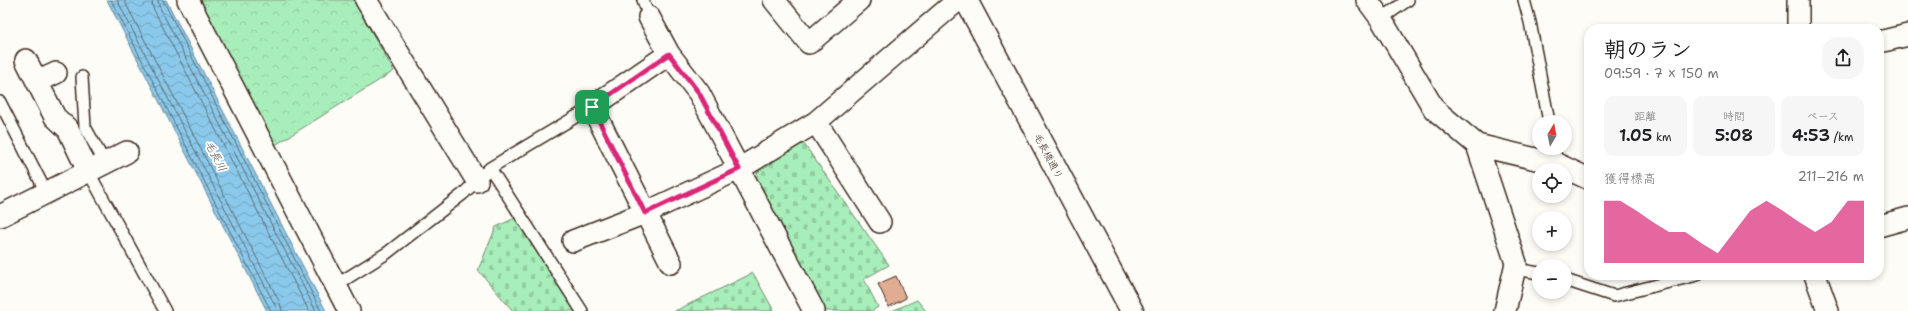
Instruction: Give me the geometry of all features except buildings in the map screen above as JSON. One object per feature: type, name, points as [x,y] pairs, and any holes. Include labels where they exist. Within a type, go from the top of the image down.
[{"type":"street","points":[[188,0],[349,311]]},
{"type":"street","points":[[366,0],[484,174]]},
{"type":"street","points":[[774,0],[809,43],[859,0]]},
{"type":"street","points":[[573,241],[645,213],[739,169],[816,122],[958,0]]},
{"type":"street","name":"毛長橋通り","points":[[966,0],[1132,311]]},
{"type":"street","points":[[1367,0],[1381,19],[1434,109],[1477,145],[1516,263],[1505,311]]},
{"type":"street","points":[[1798,0],[1798,24]]},
{"type":"street","points":[[646,9],[669,54],[699,93],[814,311]]},
{"type":"street","points":[[1884,41],[1908,34]]},
{"type":"street","points":[[669,54],[592,107],[671,262]]},
{"type":"street","points":[[26,60],[56,117],[68,129],[96,167]]},
{"type":"street","points":[[37,82],[56,73]]},
{"type":"street","points":[[816,122],[880,222]]},
{"type":"street","points":[[1477,145],[1555,156],[1584,176]]},
{"type":"street","points":[[0,216],[127,152]]},
{"type":"street","points":[[1884,225],[1908,218]]},
{"type":"street","points":[[1817,280],[1828,311]]},
{"type":"lane","points":[[1381,19],[1408,0]]},
{"type":"lane","points":[[1524,0],[1530,22],[1548,115]]},
{"type":"lane","points":[[82,77],[85,127],[96,167],[165,311]]},
{"type":"lane","points":[[0,102],[46,192]]},
{"type":"lane","points":[[336,285],[387,253],[463,194],[484,174],[592,107]]},
{"type":"lane","points":[[484,174],[582,311]]},
{"type":"lane","points":[[1515,269],[1532,272]]},
{"type":"lane","points":[[1572,282],[1614,296],[1677,280]]},
{"type":"green space","points":[[197,0],[353,0],[394,71],[272,147]]},
{"type":"green space","points":[[797,143],[804,144],[889,265],[864,279],[878,307],[872,311],[826,311],[756,181],[758,171]]},
{"type":"green space","points":[[517,217],[577,311],[513,311],[478,270],[496,227]]},
{"type":"green space","points":[[753,273],[774,311],[675,311]]},
{"type":"green space","points":[[917,300],[926,311],[892,311]]},
{"type":"water","name":"毛長川","points":[[107,0],[166,0],[326,311],[267,311]]},
{"type":"route","points":[[669,54],[699,93],[739,169],[645,213],[592,107],[669,54]]}]
